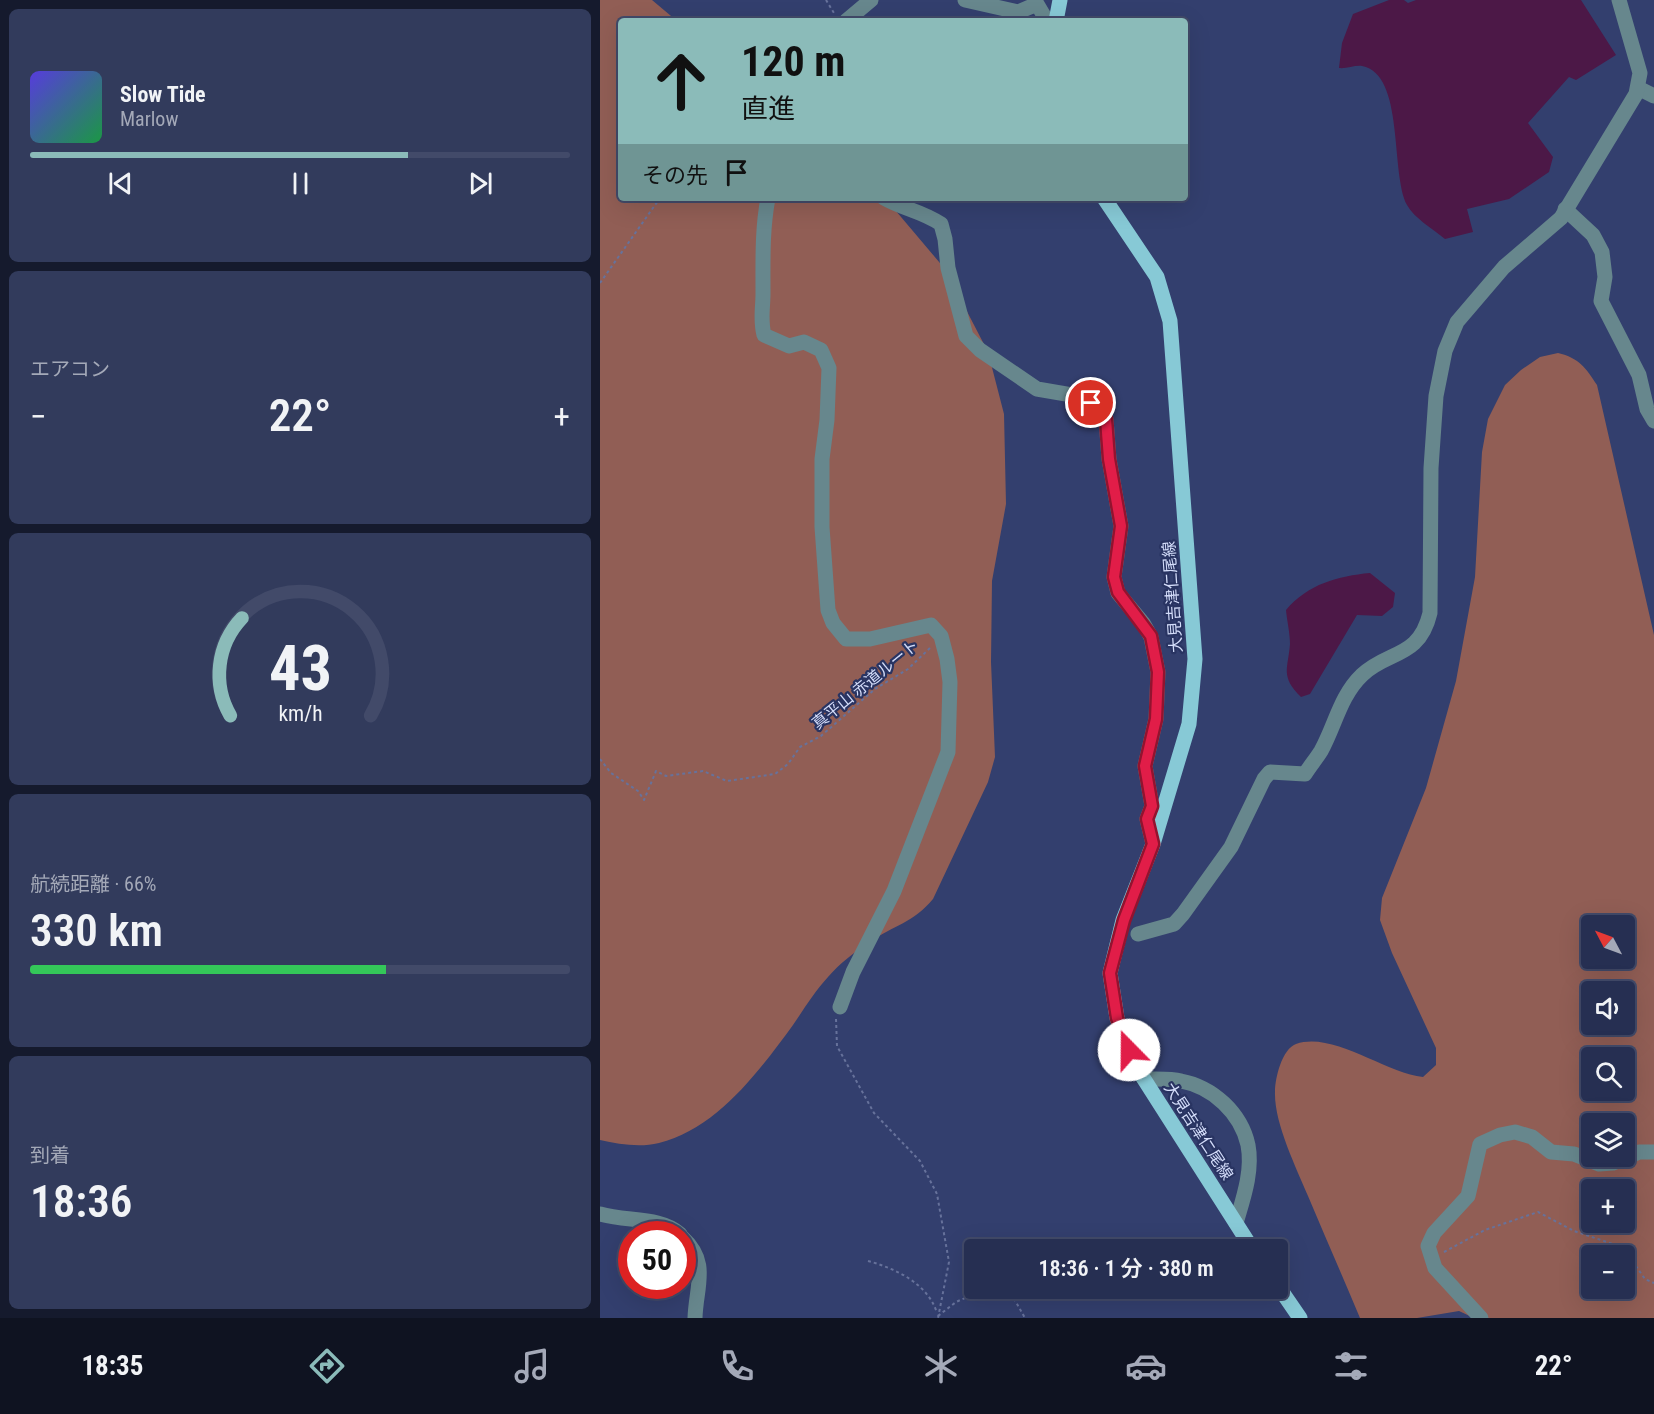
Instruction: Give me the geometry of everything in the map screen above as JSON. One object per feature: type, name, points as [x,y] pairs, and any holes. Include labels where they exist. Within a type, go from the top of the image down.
[{"type":"main road","points":[[1057,18],[1060,0]]},
{"type":"main road","name":"大見吉津仁尾線","points":[[1106,201],[1157,277],[1170,321],[1195,659],[1189,724],[1153,844],[1124,920],[1110,973],[1117,1018],[1135,1065],[1246,1239]]},
{"type":"main road","points":[[1287,1299],[1300,1318]]},
{"type":"street","points":[[848,18],[871,0]]},
{"type":"street","points":[[965,0],[1018,12],[1037,4],[1045,18]]},
{"type":"street","points":[[1138,934],[1174,924],[1231,847],[1264,778],[1270,772],[1305,774],[1321,751],[1345,695],[1363,674],[1398,655],[1415,642],[1427,627],[1430,613],[1432,452],[1436,396],[1445,351],[1457,322],[1491,282],[1532,241],[1562,218],[1565,208],[1623,119],[1638,88],[1640,73],[1619,0]]},
{"type":"street","points":[[1638,88],[1654,96]]},
{"type":"street","points":[[767,201],[762,227],[763,297],[759,318],[764,335],[789,346],[804,342],[821,350],[829,368],[827,420],[822,459],[822,527],[828,610],[832,623],[846,639],[870,639],[931,625],[941,636],[950,682],[948,752],[894,891],[853,972],[840,1007]]},
{"type":"street","points":[[889,201],[898,206],[919,211],[941,225],[959,315],[966,336],[980,350],[1037,389],[1072,395],[1091,403],[1106,419],[1109,459],[1121,526],[1114,577],[1118,592],[1151,636],[1158,672],[1156,719],[1145,766],[1152,806],[1147,819],[1153,844]]},
{"type":"street","points":[[1565,208],[1593,235],[1602,252],[1605,277],[1601,301],[1639,375],[1647,409],[1654,421]]},
{"type":"street","points":[[1144,1079],[1181,1081],[1212,1093],[1232,1111],[1248,1145],[1247,1181],[1236,1223]]},
{"type":"street","points":[[1481,1318],[1445,1282],[1431,1259],[1428,1246],[1434,1233],[1468,1196],[1480,1144],[1500,1135],[1515,1132],[1532,1137],[1551,1152],[1574,1155],[1599,1164],[1613,1163],[1639,1152],[1654,1152]]},
{"type":"street","points":[[600,1214],[618,1220],[632,1221]]},
{"type":"street","points":[[695,1318],[700,1271],[696,1257]]},
{"type":"path","points":[[826,0],[837,18]]},
{"type":"path","points":[[600,283],[658,201]]},
{"type":"path","name":"真平山 赤道ルート","points":[[600,759],[610,773],[638,791],[644,800],[656,771],[666,776],[703,771],[727,782],[775,774],[788,764],[800,747],[822,736],[875,689],[908,669],[941,636]]},
{"type":"path","points":[[840,1007],[836,1019],[837,1046],[846,1064],[874,1113],[920,1161],[938,1194],[949,1262],[938,1317]]},
{"type":"path","points":[[1431,1259],[1485,1230],[1538,1212],[1574,1231],[1613,1244],[1633,1262],[1646,1279],[1654,1283]]},
{"type":"path","points":[[868,1261],[889,1267],[921,1287],[933,1299],[938,1317]]},
{"type":"path","points":[[938,1317],[964,1298]]},
{"type":"path","points":[[1014,1299],[1025,1318]]},
{"type":"shaded area","points":[[600,0],[652,0],[673,18],[618,18],[618,201],[888,201],[945,269],[988,352],[1004,414],[1006,504],[992,581],[991,662],[995,757],[988,782],[933,899],[918,913],[879,936],[837,967],[766,1060],[735,1096],[700,1125],[680,1136],[659,1143],[637,1145],[600,1140]]},
{"type":"shaded area","points":[[1389,0],[1404,0],[1408,3],[1416,0],[1581,0],[1616,55],[1576,80],[1569,77],[1528,123],[1553,157],[1549,172],[1509,199],[1467,209],[1473,232],[1445,239],[1410,210],[1402,190],[1391,105],[1385,86],[1376,73],[1362,66],[1339,68],[1342,43],[1353,14]]},
{"type":"shaded area","points":[[1558,353],[1577,361],[1597,385],[1654,635],[1654,1318],[1474,1318],[1459,1311],[1417,1318],[1360,1318],[1287,1145],[1278,1117],[1276,1079],[1283,1058],[1291,1047],[1311,1042],[1326,1043],[1342,1048],[1408,1074],[1423,1077],[1436,1065],[1436,1048],[1392,953],[1380,920],[1382,898],[1426,788],[1456,681],[1475,577],[1482,452],[1488,419],[1505,385],[1540,357]]},
{"type":"shaded area","points":[[1370,573],[1395,593],[1393,607],[1382,616],[1357,615],[1310,694],[1301,697],[1294,690],[1288,678],[1290,636],[1286,610],[1304,594],[1324,583],[1346,576]]},
{"type":"route","points":[[1091,403],[1106,419],[1109,459],[1121,526],[1121,542],[1114,577],[1118,592],[1151,636],[1158,672],[1156,719],[1145,766],[1152,806],[1147,819],[1153,844],[1124,920],[1110,973],[1117,1018],[1129,1050]]}]
